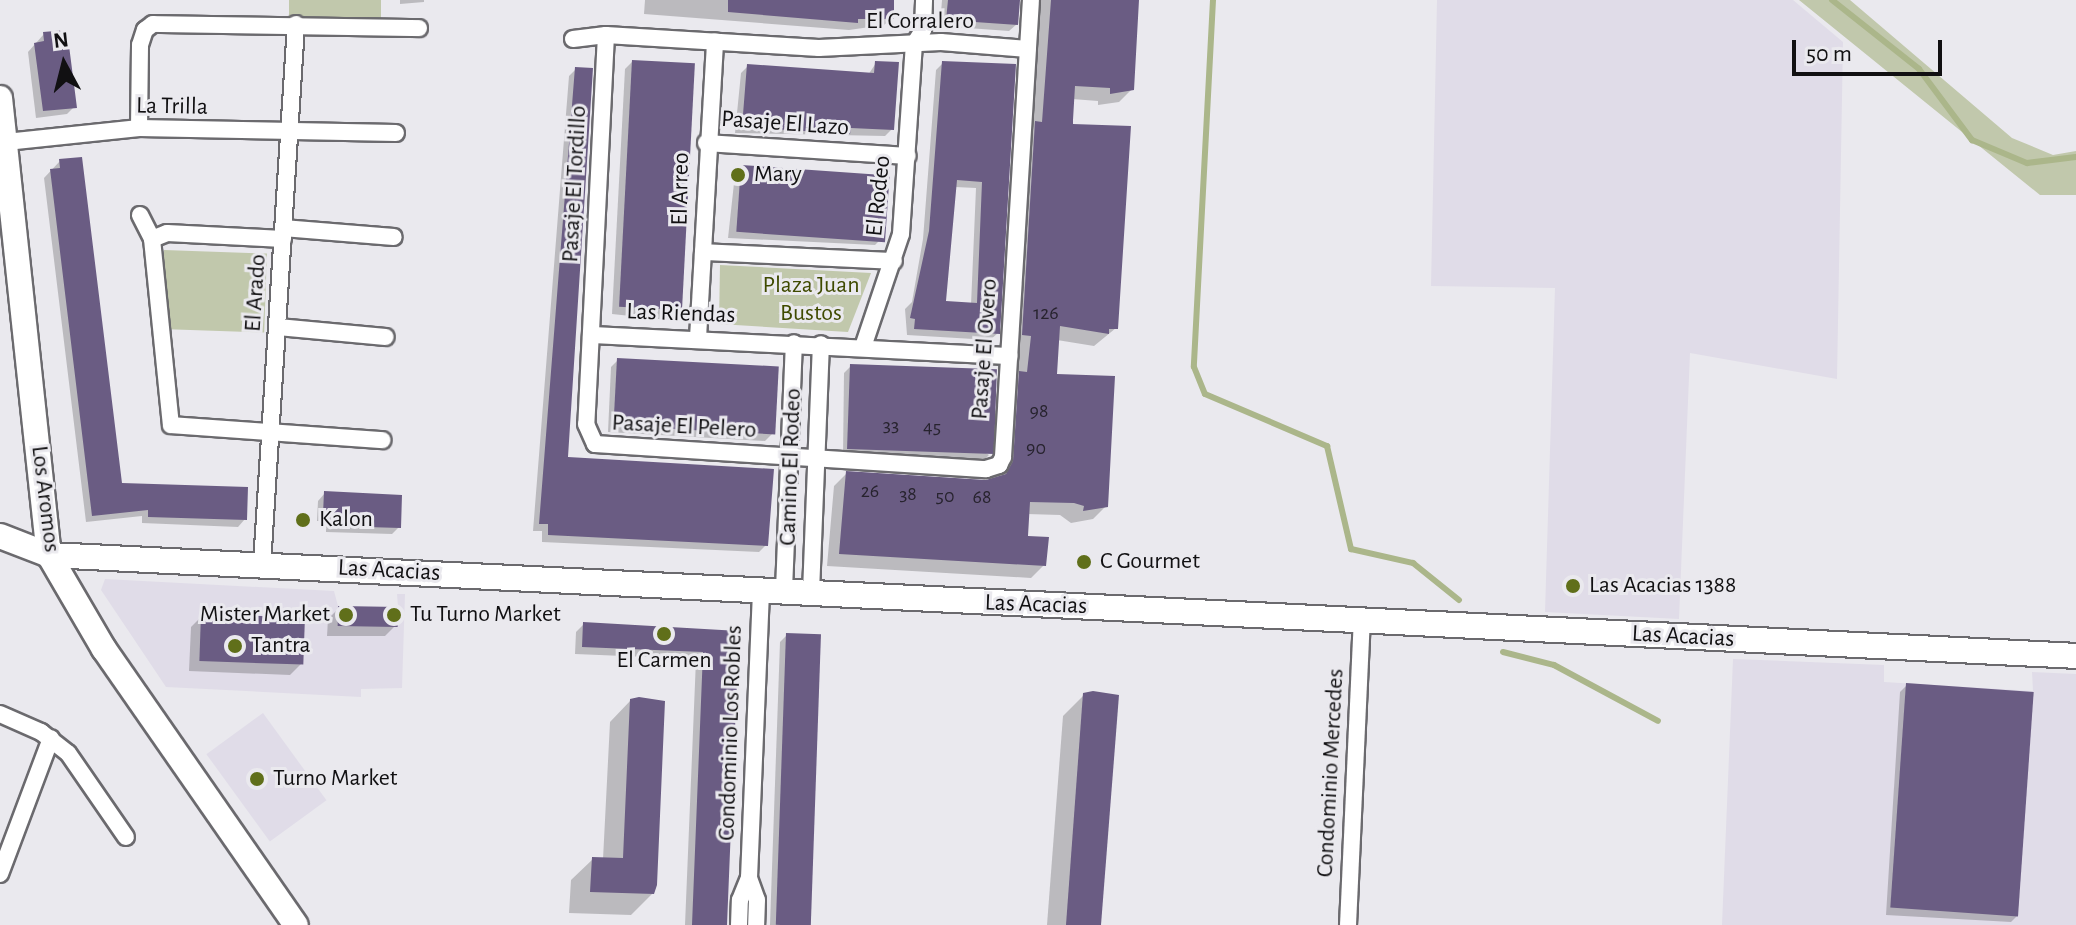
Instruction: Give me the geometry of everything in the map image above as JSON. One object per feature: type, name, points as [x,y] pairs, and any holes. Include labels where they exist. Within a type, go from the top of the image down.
[{"type":"street","name":"El Rodeo","points":[[863,347],[894,261],[908,156],[914,44],[923,30],[924,0]]},
{"type":"street","name":"Pasaje El Overo","points":[[815,458],[986,469],[999,465],[1009,356],[1031,0]]},
{"type":"street","points":[[139,128],[145,30],[162,22],[419,28]]},
{"type":"street","name":"El Arado","points":[[262,565],[296,24]]},
{"type":"street","name":"El Corralero","points":[[573,39],[606,35],[819,48],[914,44],[1028,49]]},
{"type":"street","name":"Pasaje El Tordillo","points":[[591,335],[606,35]]},
{"type":"street","name":"El Arreo","points":[[698,338],[706,143],[715,41]]},
{"type":"street","name":"Los Aromos","points":[[0,98],[49,555],[104,649],[296,925]]},
{"type":"street","name":"La Trilla","points":[[6,142],[139,128],[290,135],[309,128],[396,133]]},
{"type":"street","name":"Pasaje El Lazo","points":[[706,143],[908,156]]},
{"type":"street","points":[[140,215],[152,239],[171,425],[382,440]]},
{"type":"street","points":[[152,239],[167,233],[394,237]]},
{"type":"street","points":[[703,252],[894,261]]},
{"type":"street","points":[[278,327],[386,337]]},
{"type":"street","name":"Las Riendas","points":[[591,335],[821,344],[1009,356]]},
{"type":"street","name":"Pasaje El Pelero","points":[[591,335],[586,424],[595,444],[788,457]]},
{"type":"street","name":"Camino El Rodeo","points":[[772,590],[788,457],[794,343]]},
{"type":"street","name":"Camino El Rodeo","points":[[811,592],[821,344]]},
{"type":"street","points":[[788,457],[815,458]]},
{"type":"street","name":"Las Acacias","points":[[0,536],[49,555],[2076,656]]},
{"type":"street","name":"Condominio Los Robles","points":[[739,925],[740,900],[749,878],[772,590]]},
{"type":"street","name":"Condominio Mercedes","points":[[1348,925],[1362,622]]},
{"type":"street","points":[[0,714],[51,738],[68,753],[126,837]]},
{"type":"street","points":[[0,874],[51,738]]},
{"type":"street","name":"Condominio Los Robles","points":[[749,878],[757,900],[756,925]]},
{"type":"shaded area","points":[[1437,0],[1793,0],[1843,42],[1837,379],[1690,353],[1679,619],[1545,612],[1555,288],[1431,286]]},
{"type":"shaded area","name":"Tantra","points":[[105,579],[334,591],[338,606],[398,607],[397,594],[405,594],[402,688],[361,689],[361,697],[166,687],[101,590]]},
{"type":"shaded area","points":[[1733,659],[1884,665],[1884,682],[2033,691],[2032,672],[2076,674],[2076,925],[1722,925]]},
{"type":"shaded area","points":[[263,713],[326,800],[270,842],[206,754]]},
{"type":"green space","points":[[289,0],[381,0],[381,18],[289,18]]},
{"type":"green space","points":[[1799,0],[1850,0],[2012,138],[2053,155],[2076,151],[2076,195],[2040,195]]},
{"type":"green space","points":[[164,250],[267,254],[264,333],[161,329]]},
{"type":"green space","name":"Plaza Juan Bustos","points":[[720,265],[871,273],[848,332],[719,324]]},
{"type":"building","points":[[728,0],[894,0],[894,19],[858,19],[858,23],[728,12]]},
{"type":"building","points":[[948,0],[1020,0],[1018,25],[946,20]]},
{"type":"building","points":[[1051,0],[1139,0],[1134,90],[1110,94],[1110,88],[1075,86],[1073,124],[1131,126],[1118,329],[1109,329],[1109,334],[1060,326],[1057,374],[1115,376],[1108,507],[1083,511],[1084,506],[1074,503],[1030,502],[1028,536],[1049,537],[1046,566],[839,554],[846,471],[986,480],[1006,474],[1013,461],[1019,371],[1027,372],[1031,336],[1022,335],[1035,121],[1042,122]]},
{"type":"building","points":[[67,30],[77,108],[43,111],[34,43],[44,41],[43,32]]},
{"type":"building","points":[[632,60],[695,63],[682,310],[619,307]]},
{"type":"building","points":[[875,61],[899,62],[894,130],[851,128],[850,134],[742,127],[747,64],[874,73]]},
{"type":"building","points":[[942,61],[1016,64],[1000,334],[914,329],[915,319],[910,318],[929,231]],"holes":[[[957,180],[982,182],[977,303],[946,301]]]},
{"type":"building","points":[[575,67],[593,68],[568,457],[774,469],[768,546],[548,535],[548,524],[539,524]]},
{"type":"building","points":[[82,157],[122,483],[248,487],[247,520],[148,517],[148,510],[92,516],[50,169],[60,168],[59,159]]},
{"type":"building","points":[[741,165],[890,175],[885,242],[736,232]]},
{"type":"building","points":[[617,358],[779,366],[775,434],[613,426]]},
{"type":"building","points":[[850,364],[997,369],[994,454],[847,449]]},
{"type":"building","points":[[324,491],[402,495],[401,528],[332,526],[332,515],[323,515]]},
{"type":"building","points":[[338,606],[398,607],[398,627],[338,626]]},
{"type":"building","points":[[201,614],[305,618],[303,665],[199,661]]},
{"type":"building","points":[[583,622],[739,631],[727,925],[692,925],[703,652],[582,647]]},
{"type":"building","points":[[786,633],[821,634],[811,925],[776,925]]},
{"type":"building","points":[[1906,683],[2034,692],[2018,916],[1890,907]]},
{"type":"building","points":[[1093,691],[1119,695],[1101,925],[1066,925],[1083,693]]},
{"type":"building","points":[[639,697],[665,701],[657,885],[654,894],[590,892],[592,857],[623,858],[630,699]]},
{"type":"waterway","points":[[1213,0],[1194,367],[1205,394],[1327,446],[1351,549],[1413,563],[1459,600]]},
{"type":"waterway","points":[[1832,0],[1919,69],[1972,140],[2027,163],[2076,157]]},
{"type":"waterway","points":[[1503,652],[1554,665],[1658,721]]},
{"type":"place","name":"Mary","points":[[738,175]]},
{"type":"place","name":"Kalon","points":[[303,520]]},
{"type":"place","name":"C Gourmet","points":[[1084,562]]},
{"type":"place","name":"Las Acacias 1388","points":[[1573,586]]},
{"type":"place","name":"Mister Market","points":[[346,615]]},
{"type":"place","name":"Tu Turno Market","points":[[394,615]]},
{"type":"place","name":"El Carmen","points":[[664,634]]},
{"type":"place","name":"Tantra","points":[[235,646]]},
{"type":"place","name":"Turno Market","points":[[257,779]]}]
